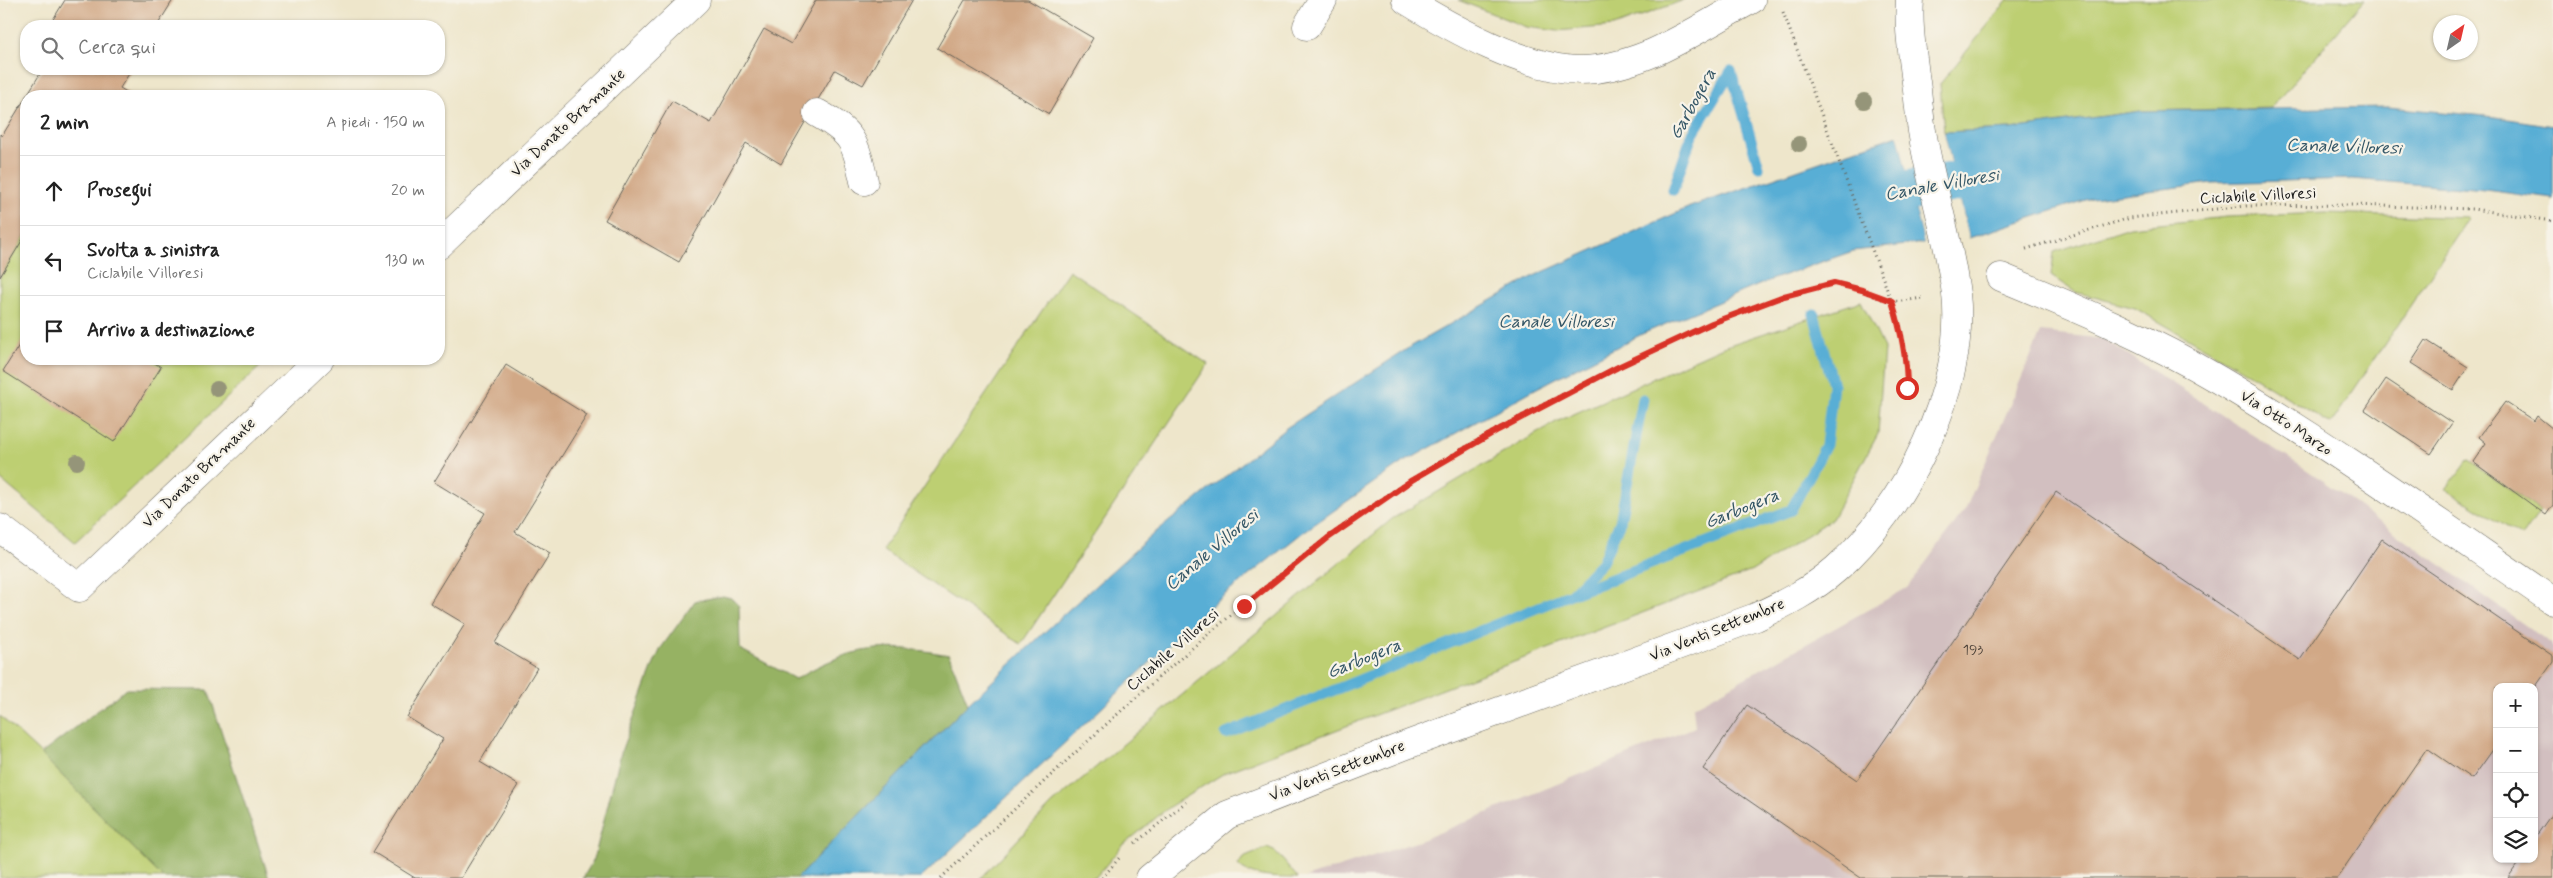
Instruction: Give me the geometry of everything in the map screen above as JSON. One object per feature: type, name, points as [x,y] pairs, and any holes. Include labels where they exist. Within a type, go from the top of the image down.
[{"type":"street","name":"Via Donato Bramante","points":[[445,239],[696,0]]},
{"type":"street","points":[[1307,26],[1323,0]]},
{"type":"street","points":[[1406,0],[1440,21],[1514,55],[1555,68],[1582,70],[1616,64],[1650,54],[1751,0]]},
{"type":"street","name":"Via Venti Settembre","points":[[1150,878],[1227,815],[1378,755],[1756,618],[1801,596],[1835,570],[1872,533],[1891,506],[1925,444],[1940,408],[1952,366],[1957,325],[1956,296],[1922,132],[1910,32],[1910,0]]},
{"type":"street","points":[[817,113],[842,127],[856,147],[864,180]]},
{"type":"street","name":"Via Otto Marzo","points":[[2001,277],[2098,317],[2218,380],[2360,471],[2553,601]]},
{"type":"street","name":"Via Donato Bramante","points":[[0,528],[79,588],[314,365]]},
{"type":"path","points":[[1782,11],[1900,324],[1907,362],[1904,406]]},
{"type":"path","name":"Ciclabile Villoresi","points":[[2001,277],[2010,262],[2022,251],[2130,218],[2246,206],[2352,205],[2473,209],[2553,221]]},
{"type":"path","name":"Ciclabile Villoresi","points":[[941,878],[1086,742],[1244,606],[1328,538],[1412,480],[1498,430],[1618,367],[1721,320],[1784,296],[1834,283],[1862,290],[1892,301],[1926,298]]},
{"type":"shaded area","points":[[2041,332],[2104,339],[2310,472],[2553,645],[2553,878],[1305,878],[1419,841],[1695,727],[1693,707],[1907,588],[1966,508]]},
{"type":"green space","points":[[1458,0],[1684,0],[1614,26],[1557,31],[1526,27]]},
{"type":"green space","points":[[2008,0],[2364,0],[2271,108],[2141,111],[2011,129],[1944,132],[1940,84]]},
{"type":"green space","points":[[2326,213],[2469,218],[2331,424],[2238,367],[2135,308],[2075,292],[2051,276],[2054,252],[2130,227],[2227,217]]},
{"type":"green space","points":[[20,244],[20,365],[262,365],[75,542],[0,479],[0,277]]},
{"type":"green space","points":[[1069,270],[1208,364],[1021,644],[882,550]]},
{"type":"green space","points":[[1861,301],[1884,348],[1878,434],[1832,519],[1752,571],[1226,772],[1169,807],[1122,846],[1095,878],[981,878],[1052,804],[1392,519],[1556,422],[1723,347]]},
{"type":"green space","points":[[2468,460],[2540,511],[2522,537],[2446,489]]},
{"type":"green space","points":[[723,596],[731,598],[739,606],[740,649],[795,679],[834,659],[852,653],[887,648],[926,651],[949,655],[968,704],[797,878],[583,878],[594,859],[622,749],[661,648],[695,601]]},
{"type":"green space","points":[[126,689],[208,690],[269,878],[163,878],[41,754]]},
{"type":"green space","points":[[0,716],[41,754],[163,878],[0,878]]},
{"type":"green space","points":[[1267,848],[1276,852],[1298,878],[1257,875],[1249,873],[1238,865],[1243,858]]},
{"type":"water","name":"Canale Villoresi","points":[[2388,107],[2496,117],[2553,126],[2553,199],[2485,190],[2353,179],[2211,183],[2092,198],[1969,238],[1944,132],[2011,129],[2141,111]]},
{"type":"water","name":"Canale Villoresi","points":[[1898,135],[1924,243],[1853,251],[1773,279],[1642,334],[1535,389],[1399,465],[1302,533],[1207,609],[921,878],[797,878],[968,704],[1066,612],[1152,535],[1286,428],[1410,347],[1536,275],[1690,207]]},
{"type":"pier","points":[[1941,132],[1944,132],[1969,238],[1967,238]]},
{"type":"pier","points":[[1901,134],[1926,243],[1924,243],[1898,135]]},
{"type":"building","points":[[65,0],[173,0],[161,20],[53,20]]},
{"type":"building","points":[[816,0],[912,0],[863,85],[835,70],[781,164],[746,143],[679,262],[605,220],[672,101],[711,123],[764,29],[791,44]]},
{"type":"building","points":[[965,0],[1028,0],[1093,38],[1049,114],[937,48]]},
{"type":"building","points":[[39,75],[128,75],[120,88],[123,90],[30,90]]},
{"type":"building","points":[[20,107],[20,244],[0,277],[0,134],[2,136]]},
{"type":"building","points":[[2426,340],[2468,367],[2453,390],[2411,363]]},
{"type":"building","points":[[20,344],[20,365],[158,365],[161,367],[114,442],[3,371]]},
{"type":"building","points":[[506,365],[587,415],[515,532],[550,553],[495,643],[537,668],[480,762],[518,785],[461,878],[415,878],[373,852],[443,739],[407,717],[465,624],[430,603],[485,513],[434,482]]},
{"type":"building","points":[[2386,379],[2452,423],[2431,454],[2365,410]]},
{"type":"building","points":[[2505,402],[2534,421],[2537,416],[2553,429],[2553,505],[2546,515],[2473,462],[2486,443],[2479,437]]},
{"type":"building","points":[[2056,492],[2300,660],[2382,539],[2553,656],[2553,662],[2538,683],[2493,683],[2493,750],[2472,779],[2427,748],[2337,878],[1861,878],[1703,769],[1747,705],[1857,780]]},
{"type":"building","points":[[2553,812],[2553,878],[2508,878],[2518,863],[2538,863],[2538,833]]},
{"type":"waterway","name":"Garbogera","points":[[1731,71],[1759,167]]},
{"type":"waterway","name":"Garbogera","points":[[1673,190],[1692,135],[1731,71]]},
{"type":"waterway","name":"Canale Villoresi","points":[[1858,203],[1882,195],[2010,172]]},
{"type":"waterway","name":"Garbogera","points":[[1575,593],[1791,510],[1826,445],[1833,385],[1814,314]]},
{"type":"waterway","name":"Garbogera","points":[[1226,734],[1571,594],[1602,562],[1620,522],[1643,399]]},
{"type":"route","points":[[1244,606],[1328,538],[1412,480],[1498,430],[1618,367],[1712,323],[1784,296],[1834,283],[1862,290],[1892,301],[1900,324],[1907,362],[1907,388]]}]
